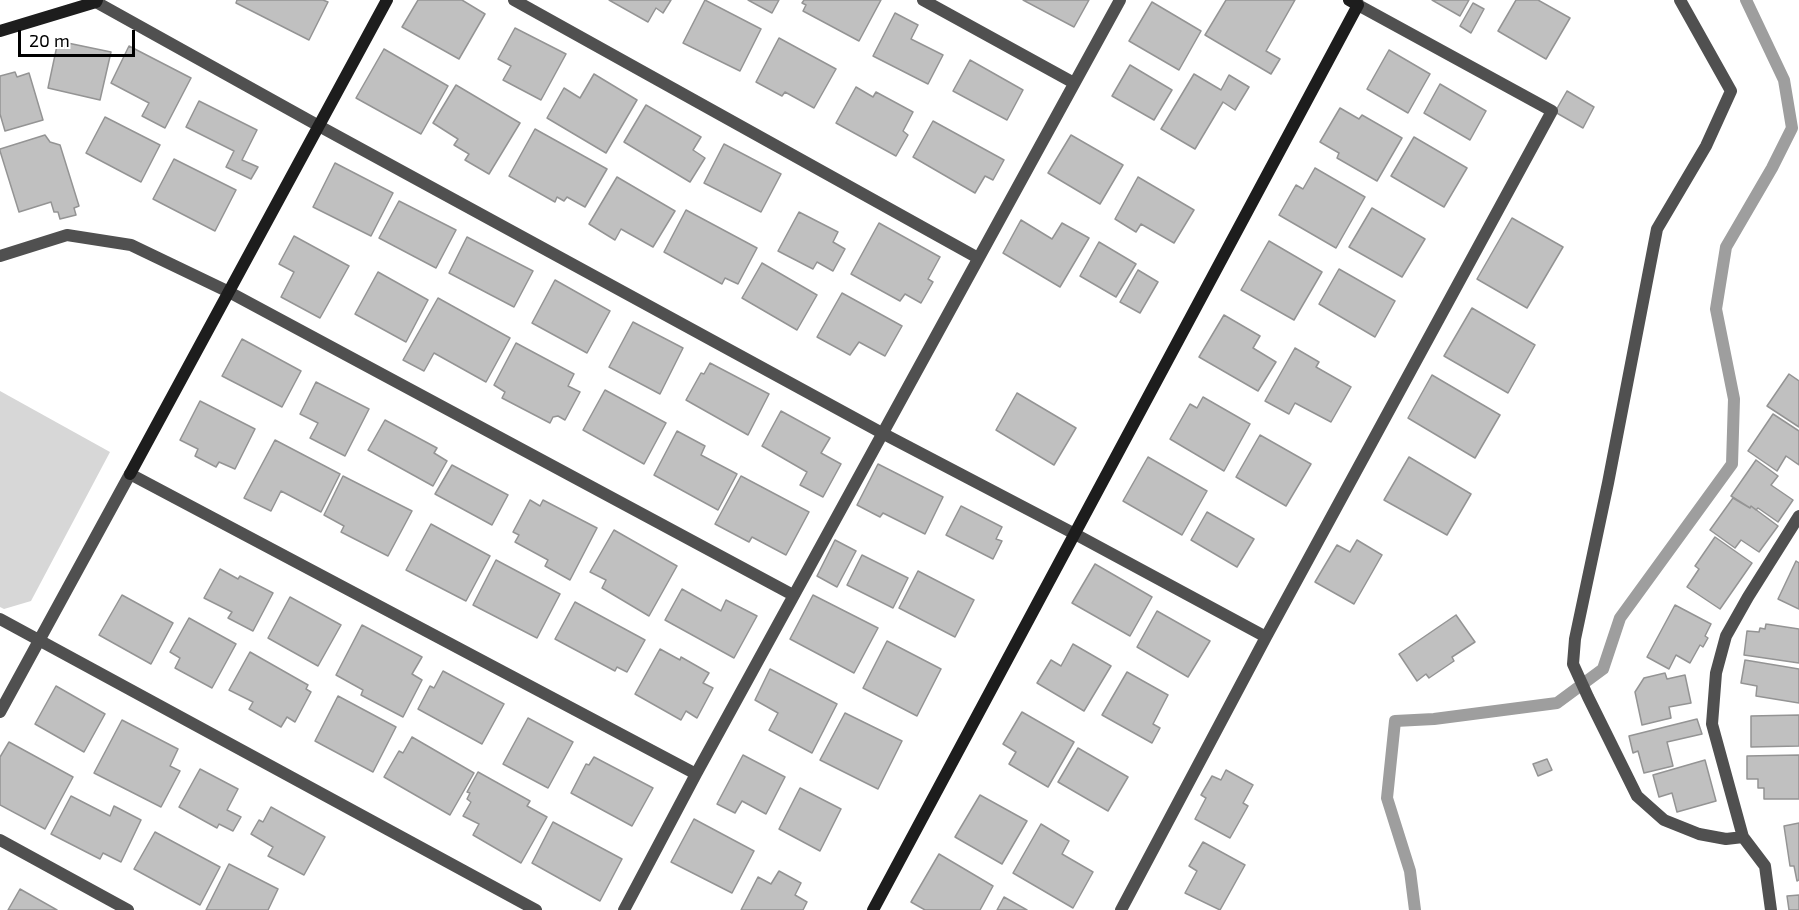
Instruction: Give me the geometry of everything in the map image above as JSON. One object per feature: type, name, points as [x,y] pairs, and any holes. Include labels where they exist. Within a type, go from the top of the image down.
[{"type":"street","points":[[0,712],[387,0]]},
{"type":"street","points":[[514,0],[978,258]]},
{"type":"street","points":[[923,0],[1074,83]]},
{"type":"street","points":[[624,910],[696,774],[1120,0]]},
{"type":"street","points":[[1680,0],[1731,91],[1706,146],[1657,229],[1608,483],[1579,616],[1573,664],[1638,796],[1664,820],[1699,834],[1726,839],[1743,837]]},
{"type":"street","points":[[0,31],[96,1],[319,126],[882,433],[1266,637]]},
{"type":"street","points":[[873,910],[1075,534],[1355,2],[1552,111],[1266,637],[1121,910]]},
{"type":"street","points":[[0,256],[67,235],[132,245],[229,292],[794,595]]},
{"type":"street","points":[[130,474],[696,774]]},
{"type":"street","points":[[1771,910],[1765,866],[1743,837],[1712,724],[1716,673],[1726,636],[1799,516]]},
{"type":"street","points":[[0,619],[536,910]]},
{"type":"street","points":[[0,840],[128,910]]},
{"type":"shaded area","points":[[0,391],[110,452],[31,601],[4,609],[0,607]]},
{"type":"building","points":[[237,0],[323,0],[328,2],[309,40],[236,3]]},
{"type":"building","points":[[418,0],[462,0],[485,14],[459,59],[402,27]]},
{"type":"building","points":[[609,0],[671,0],[663,13],[656,8],[648,22]]},
{"type":"building","points":[[705,0],[761,29],[740,71],[683,43]]},
{"type":"building","points":[[748,0],[779,0],[772,13]]},
{"type":"building","points":[[804,0],[881,0],[859,41],[803,11],[806,5],[802,3]]},
{"type":"building","points":[[1023,0],[1089,0],[1074,27]]},
{"type":"building","points":[[1226,0],[1295,0],[1266,51],[1280,59],[1271,74],[1205,35]]},
{"type":"building","points":[[1432,0],[1469,0],[1460,16]]},
{"type":"building","points":[[1516,0],[1538,0],[1570,18],[1546,59],[1498,31]]},
{"type":"building","points":[[1152,2],[1201,31],[1179,70],[1129,41]]},
{"type":"building","points":[[1473,3],[1484,9],[1471,33],[1460,26]]},
{"type":"building","points":[[895,13],[918,25],[911,39],[943,55],[928,84],[873,56]]},
{"type":"building","points":[[515,28],[566,54],[541,100],[503,80],[511,66],[498,59]]},
{"type":"building","points":[[779,38],[836,69],[814,108],[785,92],[782,96],[756,82]]},
{"type":"building","points":[[58,41],[111,52],[100,100],[48,88]]},
{"type":"building","points":[[129,46],[191,78],[165,128],[142,116],[149,103],[111,83]]},
{"type":"building","points":[[384,49],[448,86],[421,134],[356,98]]},
{"type":"building","points":[[1389,50],[1430,74],[1408,113],[1367,89]]},
{"type":"building","points":[[970,60],[1023,90],[1007,120],[953,91]]},
{"type":"building","points":[[1130,65],[1172,90],[1154,120],[1112,96]]},
{"type":"building","points":[[15,72],[17,77],[29,73],[43,120],[5,131],[0,114],[0,76]]},
{"type":"building","points":[[594,74],[637,100],[606,153],[547,118],[564,88],[580,98]]},
{"type":"building","points":[[1194,74],[1221,90],[1229,75],[1249,87],[1235,110],[1223,102],[1195,149],[1161,129]]},
{"type":"building","points":[[1440,84],[1486,111],[1470,140],[1424,113]]},
{"type":"building","points":[[456,85],[520,123],[489,174],[465,160],[469,154],[454,145],[458,139],[433,123]]},
{"type":"building","points":[[856,87],[873,97],[876,92],[913,112],[903,131],[908,135],[896,156],[836,123]]},
{"type":"building","points":[[1567,91],[1594,107],[1583,128],[1555,112]]},
{"type":"building","points":[[199,101],[257,130],[242,160],[258,167],[251,179],[226,167],[234,151],[186,127]]},
{"type":"building","points":[[646,105],[701,137],[693,150],[705,158],[690,182],[624,142]]},
{"type":"building","points":[[1340,108],[1359,119],[1362,115],[1402,138],[1377,181],[1337,158],[1339,153],[1320,142]]},
{"type":"building","points":[[105,117],[160,145],[141,182],[86,153]]},
{"type":"building","points":[[933,121],[1004,160],[993,180],[985,176],[975,193],[913,157]]},
{"type":"building","points":[[535,129],[607,169],[585,207],[567,197],[564,201],[557,197],[555,202],[509,176]]},
{"type":"building","points":[[45,135],[50,142],[60,145],[79,206],[74,208],[76,215],[60,219],[58,212],[54,212],[51,202],[19,212],[0,149]]},
{"type":"building","points":[[1071,135],[1123,165],[1100,204],[1048,173]]},
{"type":"building","points":[[1414,137],[1467,168],[1444,207],[1391,176]]},
{"type":"building","points":[[724,144],[781,174],[761,212],[704,183]]},
{"type":"building","points":[[174,159],[236,190],[215,231],[153,199]]},
{"type":"building","points":[[335,163],[393,193],[371,236],[313,207]]},
{"type":"building","points":[[1315,168],[1365,197],[1336,248],[1279,215],[1296,185],[1303,189]]},
{"type":"building","points":[[617,177],[675,211],[653,247],[621,229],[615,240],[589,224]]},
{"type":"building","points":[[1138,177],[1194,210],[1174,243],[1141,224],[1136,232],[1115,219]]},
{"type":"building","points":[[399,201],[456,230],[436,268],[379,238]]},
{"type":"building","points":[[1372,208],[1425,239],[1402,277],[1349,247]]},
{"type":"building","points":[[686,210],[757,248],[738,284],[725,278],[722,284],[664,252]]},
{"type":"building","points":[[799,212],[838,232],[833,242],[845,249],[833,271],[817,262],[813,269],[778,251]]},
{"type":"building","points":[[1512,218],[1563,247],[1527,308],[1477,279]]},
{"type":"building","points":[[1021,220],[1052,239],[1062,223],[1089,238],[1060,287],[1003,253]]},
{"type":"building","points":[[879,223],[940,257],[928,279],[933,282],[921,303],[905,294],[900,301],[851,274]]},
{"type":"building","points":[[294,236],[349,266],[320,318],[281,297],[294,272],[279,264]]},
{"type":"building","points":[[467,237],[533,271],[514,307],[449,273]]},
{"type":"building","points":[[1269,241],[1322,272],[1294,320],[1241,290]]},
{"type":"building","points":[[1099,242],[1136,264],[1116,297],[1080,276]]},
{"type":"building","points":[[762,263],[817,295],[797,330],[742,298]]},
{"type":"building","points":[[1339,269],[1395,301],[1375,337],[1319,304]]},
{"type":"building","points":[[1138,270],[1158,282],[1140,313],[1120,302]]},
{"type":"building","points":[[378,272],[428,300],[406,342],[355,314]]},
{"type":"building","points":[[555,280],[610,311],[587,353],[532,323]]},
{"type":"building","points":[[842,293],[902,326],[885,356],[859,342],[850,355],[817,337]]},
{"type":"building","points":[[438,298],[510,338],[486,382],[434,353],[424,371],[403,360]]},
{"type":"building","points":[[1472,308],[1535,345],[1508,393],[1444,356]]},
{"type":"building","points":[[1224,315],[1260,336],[1253,348],[1276,362],[1258,391],[1199,357]]},
{"type":"building","points":[[633,322],[683,348],[660,394],[609,367]]},
{"type":"building","points":[[242,339],[301,371],[282,407],[222,376]]},
{"type":"building","points":[[516,343],[574,374],[568,386],[580,392],[565,420],[558,416],[553,417],[550,423],[502,398],[505,392],[494,385]]},
{"type":"building","points":[[1295,348],[1319,362],[1316,367],[1351,387],[1331,422],[1295,403],[1289,414],[1265,401]]},
{"type":"building","points":[[710,363],[769,394],[748,435],[686,400],[701,373],[704,374]]},
{"type":"building","points":[[1789,374],[1799,381],[1799,427],[1767,406]]},
{"type":"building","points":[[1432,375],[1500,415],[1475,458],[1408,418]]},
{"type":"building","points":[[316,382],[369,409],[345,456],[310,438],[318,423],[300,414]]},
{"type":"building","points":[[605,390],[666,423],[644,464],[583,430]]},
{"type":"building","points":[[1017,393],[1076,428],[1054,465],[996,430]]},
{"type":"building","points":[[1203,397],[1250,424],[1224,471],[1170,439],[1190,404],[1197,408]]},
{"type":"building","points":[[200,401],[255,429],[235,469],[219,462],[216,467],[195,456],[198,449],[180,440]]},
{"type":"building","points":[[781,411],[830,438],[821,453],[841,464],[823,497],[800,485],[807,472],[762,446]]},
{"type":"building","points":[[1773,414],[1799,431],[1799,465],[1786,456],[1777,471],[1748,451]]},
{"type":"building","points":[[385,420],[437,448],[434,453],[447,461],[433,486],[368,450]]},
{"type":"building","points":[[677,431],[705,446],[701,455],[737,474],[718,510],[654,475]]},
{"type":"building","points":[[1260,435],[1311,464],[1286,506],[1236,477]]},
{"type":"building","points":[[275,440],[340,474],[321,512],[281,491],[271,511],[244,498]]},
{"type":"building","points":[[1148,457],[1207,491],[1182,535],[1123,501]]},
{"type":"building","points":[[1409,457],[1471,494],[1447,535],[1384,500]]},
{"type":"building","points":[[1756,460],[1778,476],[1771,485],[1793,500],[1778,522],[1758,508],[1756,510],[1751,506],[1750,508],[1731,496]]},
{"type":"building","points":[[878,464],[943,497],[925,534],[883,513],[880,517],[857,505]]},
{"type":"building","points":[[452,465],[508,495],[492,525],[435,494]]},
{"type":"building","points":[[343,476],[412,511],[388,556],[341,532],[344,526],[324,515]]},
{"type":"building","points":[[741,476],[809,512],[786,555],[752,537],[749,542],[715,524]]},
{"type":"building","points":[[1733,498],[1750,508],[1751,506],[1778,526],[1759,552],[1741,540],[1735,548],[1710,530]]},
{"type":"building","points":[[530,500],[540,506],[543,500],[597,528],[570,580],[545,566],[548,560],[515,542],[519,535],[513,532]]},
{"type":"building","points":[[961,506],[1002,527],[996,539],[1002,541],[993,559],[946,535]]},
{"type":"building","points":[[1207,512],[1254,539],[1237,567],[1191,540]]},
{"type":"building","points":[[431,524],[490,556],[466,601],[406,570]]},
{"type":"building","points":[[614,530],[677,566],[649,616],[602,588],[606,580],[590,572]]},
{"type":"building","points":[[1715,537],[1752,563],[1720,609],[1687,587],[1699,569],[1695,566]]},
{"type":"building","points":[[835,540],[856,551],[837,587],[817,576]]},
{"type":"building","points":[[1357,540],[1382,555],[1354,604],[1315,582],[1337,545],[1350,552]]},
{"type":"building","points":[[862,555],[908,578],[893,608],[847,585]]},
{"type":"building","points":[[496,560],[560,594],[537,638],[473,605]]},
{"type":"building","points":[[1796,561],[1799,563],[1799,609],[1778,599]]},
{"type":"building","points":[[1095,564],[1152,597],[1130,636],[1072,603]]},
{"type":"building","points":[[220,569],[238,579],[240,576],[273,593],[253,631],[228,618],[232,612],[204,598]]},
{"type":"building","points":[[918,571],[974,600],[955,637],[899,608]]},
{"type":"building","points":[[682,589],[721,611],[726,600],[757,616],[734,658],[665,620]]},
{"type":"building","points":[[122,595],[173,623],[151,664],[99,635]]},
{"type":"building","points":[[813,595],[878,628],[854,673],[790,639]]},
{"type":"building","points":[[290,597],[341,625],[318,666],[268,638]]},
{"type":"building","points":[[575,602],[645,640],[627,672],[617,667],[615,671],[555,639]]},
{"type":"building","points":[[1675,605],[1711,624],[1705,636],[1708,638],[1703,647],[1700,645],[1690,663],[1676,655],[1669,669],[1647,657]]},
{"type":"building","points":[[1157,611],[1210,641],[1188,677],[1137,647]]},
{"type":"building","points":[[1456,615],[1475,642],[1452,657],[1454,661],[1429,678],[1426,674],[1417,681],[1399,654]]},
{"type":"building","points":[[189,618],[236,644],[212,688],[175,668],[180,658],[170,652]]},
{"type":"building","points":[[1766,624],[1799,629],[1799,663],[1744,655],[1747,631],[1759,632],[1760,628],[1765,629]]},
{"type":"building","points":[[362,625],[422,657],[412,674],[422,680],[403,717],[361,695],[363,690],[336,675]]},
{"type":"building","points":[[887,641],[941,669],[917,716],[863,688]]},
{"type":"building","points":[[1073,644],[1111,666],[1084,711],[1037,683],[1051,660],[1061,666]]},
{"type":"building","points":[[660,649],[680,660],[681,657],[709,673],[703,683],[713,688],[697,718],[686,711],[681,720],[635,694]]},
{"type":"building","points":[[250,652],[308,685],[306,689],[311,692],[295,722],[287,717],[281,727],[249,709],[253,702],[229,690]]},
{"type":"building","points":[[1745,660],[1799,669],[1799,703],[1756,696],[1757,686],[1741,683]]},
{"type":"building","points":[[770,669],[837,704],[812,753],[769,730],[778,713],[755,700]]},
{"type":"building","points":[[443,671],[504,704],[482,744],[418,709],[430,686],[434,688]]},
{"type":"building","points":[[1127,672],[1168,695],[1153,724],[1160,728],[1152,743],[1102,715]]},
{"type":"building","points":[[1665,673],[1667,679],[1685,675],[1691,703],[1669,707],[1671,718],[1642,725],[1635,692],[1644,678]]},
{"type":"building","points":[[56,686],[105,714],[84,752],[35,724]]},
{"type":"building","points":[[338,696],[396,727],[373,772],[315,741]]},
{"type":"building","points":[[1022,712],[1074,742],[1048,787],[1009,764],[1016,752],[1003,744]]},
{"type":"building","points":[[845,713],[902,741],[878,789],[820,760]]},
{"type":"building","points":[[1799,715],[1799,746],[1751,747],[1751,716]]},
{"type":"building","points":[[528,718],[573,742],[548,788],[503,764]]},
{"type":"building","points":[[1697,719],[1702,734],[1667,742],[1673,766],[1644,773],[1638,751],[1633,753],[1629,736]]},
{"type":"building","points":[[122,720],[178,749],[170,766],[180,771],[161,807],[94,773]]},
{"type":"building","points":[[412,737],[474,773],[450,815],[384,777],[399,751],[403,753]]},
{"type":"building","points":[[9,742],[73,777],[45,829],[0,805],[0,757]]},
{"type":"building","points":[[1078,748],[1128,777],[1108,811],[1058,782]]},
{"type":"building","points":[[743,755],[785,777],[766,814],[742,801],[735,813],[717,804]]},
{"type":"building","points":[[1799,755],[1799,799],[1764,799],[1764,788],[1758,788],[1758,779],[1747,779],[1747,756]]},
{"type":"building","points":[[594,757],[653,788],[632,826],[571,793],[586,764],[589,765]]},
{"type":"building","points":[[1547,759],[1552,770],[1538,776],[1533,764]]},
{"type":"building","points":[[1705,760],[1716,801],[1677,812],[1672,793],[1659,797],[1653,775]]},
{"type":"building","points":[[200,769],[238,789],[227,810],[241,817],[233,831],[219,824],[217,828],[179,807]]},
{"type":"building","points":[[1226,770],[1253,785],[1243,803],[1248,806],[1230,838],[1195,819],[1206,798],[1201,795],[1212,776],[1221,780]]},
{"type":"building","points":[[478,772],[530,801],[527,806],[547,817],[521,863],[473,835],[479,824],[463,816],[471,802],[467,799],[470,793],[467,792]]},
{"type":"building","points":[[800,788],[841,809],[820,851],[779,829]]},
{"type":"building","points":[[980,795],[1027,821],[1002,864],[955,837]]},
{"type":"building","points":[[71,796],[110,816],[114,806],[141,820],[121,862],[103,853],[100,859],[51,834]]},
{"type":"building","points":[[271,807],[325,837],[304,875],[268,856],[273,847],[251,834],[259,820],[263,822]]},
{"type":"building","points":[[694,819],[754,851],[732,893],[671,862]]},
{"type":"building","points":[[553,822],[622,859],[600,901],[532,863]]},
{"type":"building","points":[[1799,823],[1799,880],[1797,881],[1794,866],[1790,866],[1784,826]]},
{"type":"building","points":[[1041,824],[1069,841],[1062,854],[1093,872],[1073,908],[1013,873]]},
{"type":"building","points":[[155,832],[220,867],[200,905],[134,869]]},
{"type":"building","points":[[1203,842],[1245,865],[1220,910],[1185,893],[1197,871],[1189,866]]},
{"type":"building","points":[[939,854],[993,886],[980,910],[925,910],[911,902]]},
{"type":"building","points":[[229,864],[278,889],[268,910],[206,910]]},
{"type":"building","points":[[779,871],[801,883],[795,895],[807,902],[803,910],[741,910],[758,877],[771,884]]},
{"type":"building","points":[[20,889],[57,910],[8,910]]},
{"type":"building","points":[[1799,895],[1799,910],[1789,910],[1787,896]]},
{"type":"building","points":[[1004,897],[1027,910],[997,910]]},
{"type":"waterway","points":[[1415,910],[1410,871],[1387,798],[1395,721],[1434,719],[1557,703],[1603,669],[1620,618],[1732,464],[1734,399],[1716,309],[1726,247],[1772,168],[1792,128],[1784,80],[1746,0]]}]
